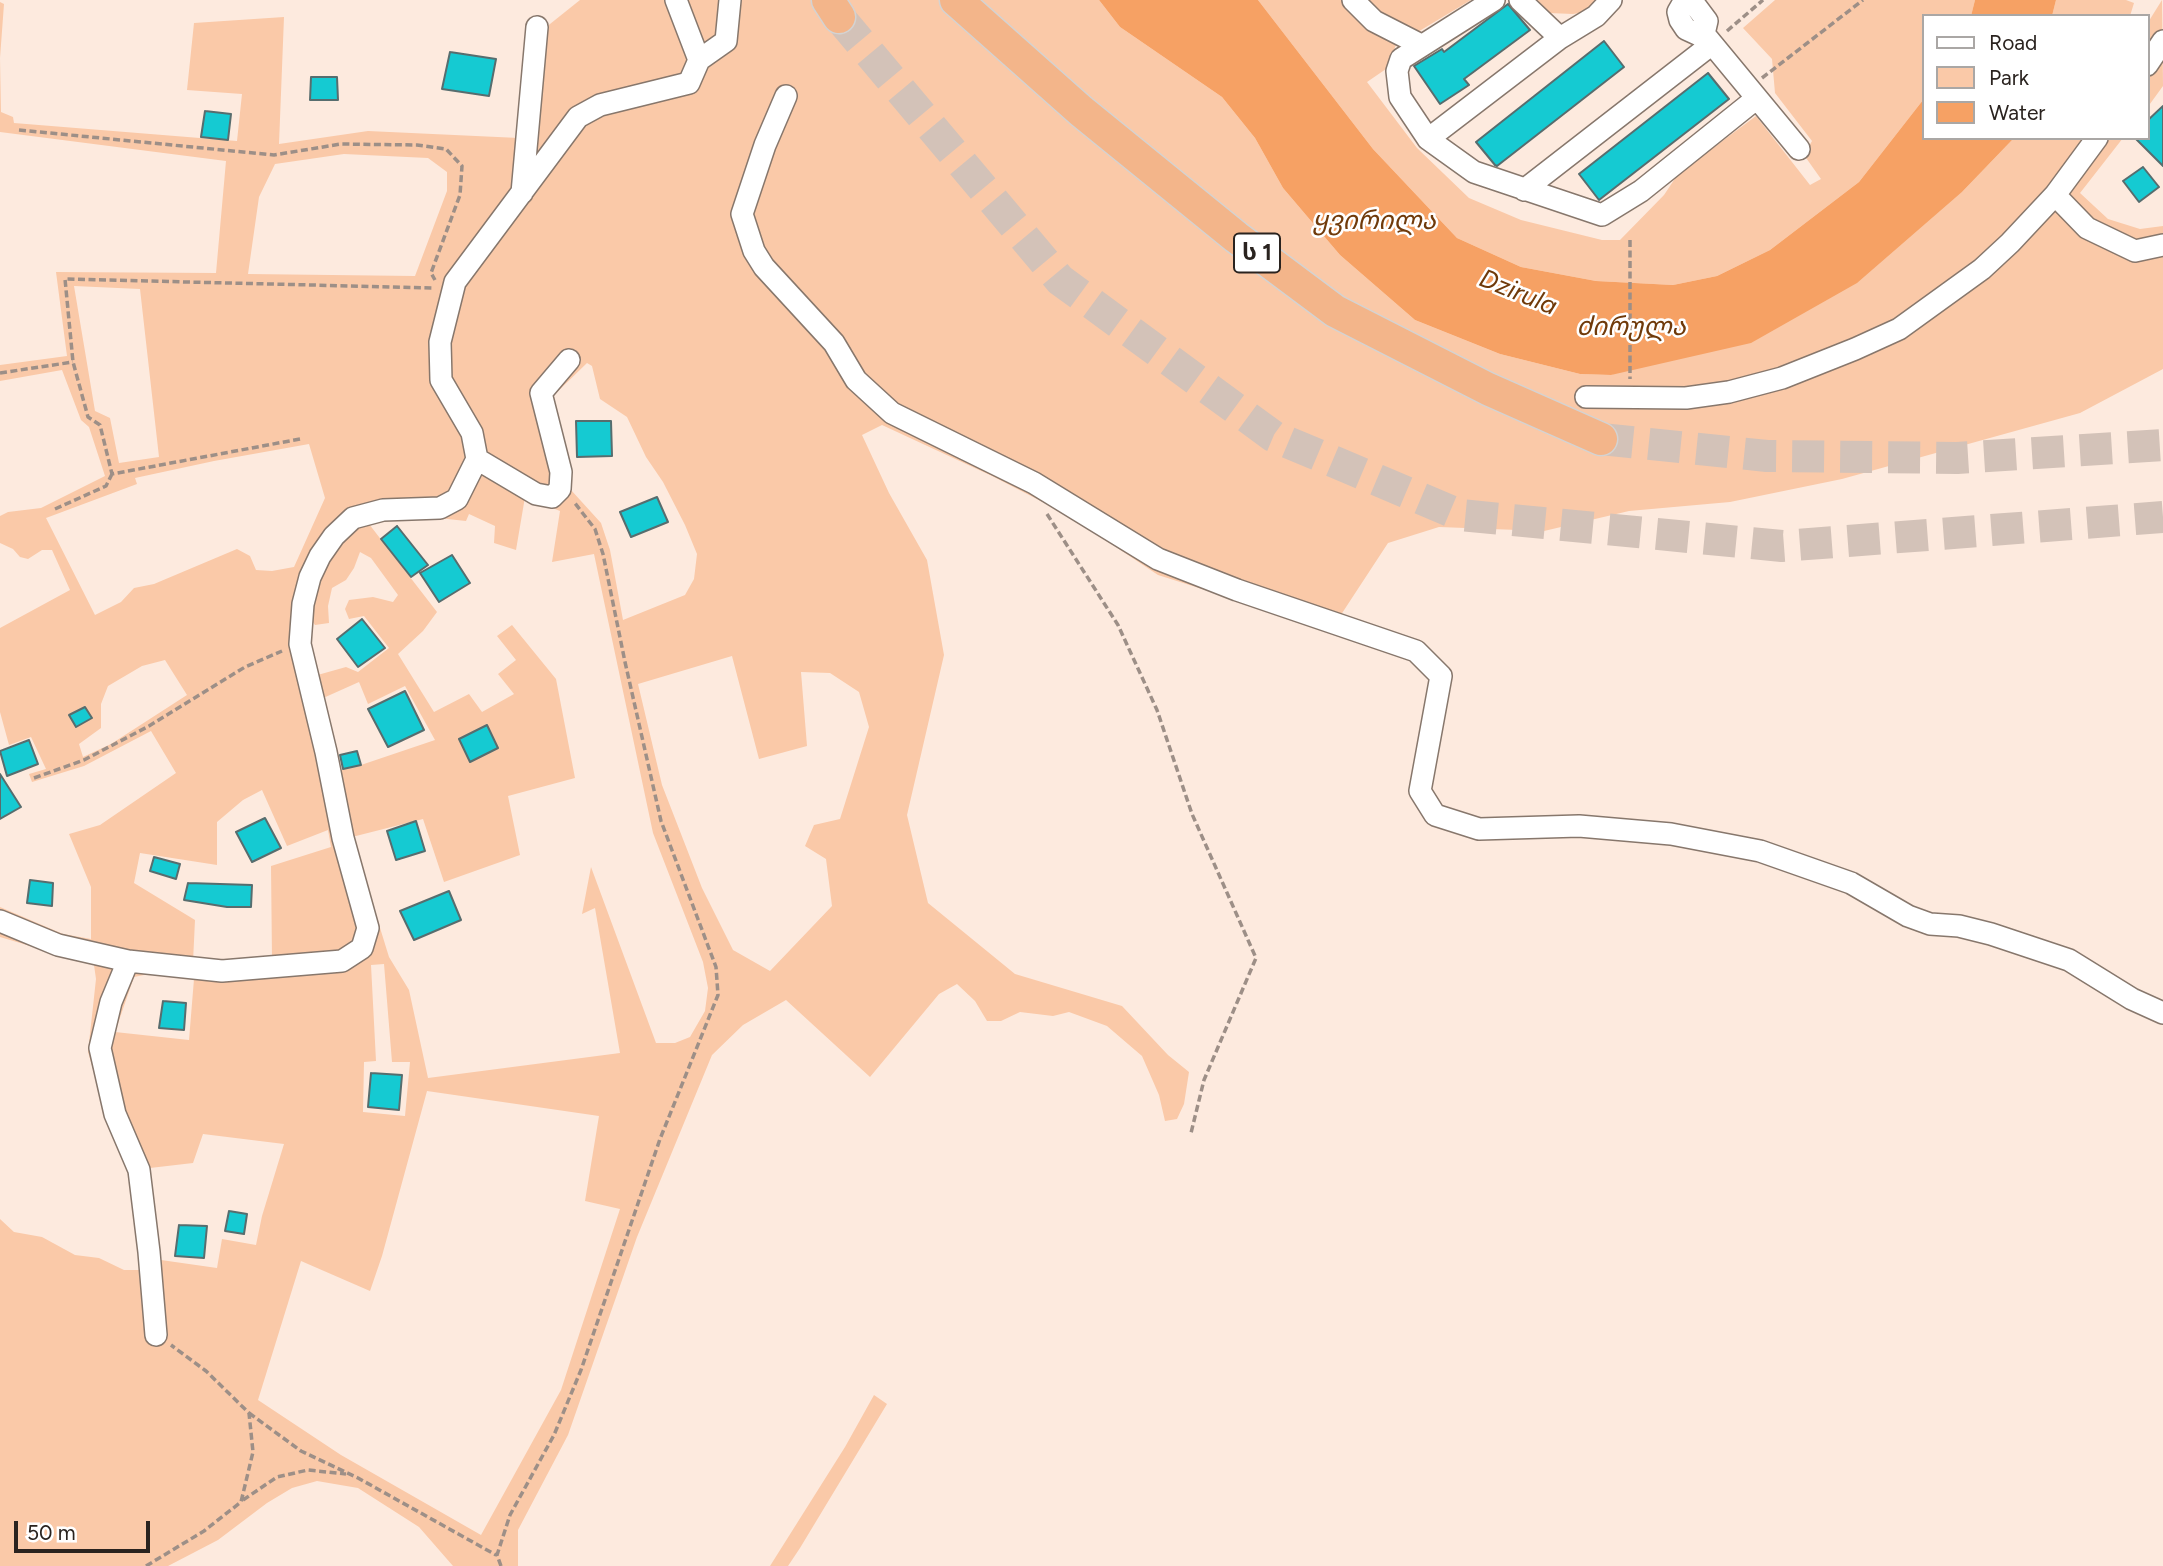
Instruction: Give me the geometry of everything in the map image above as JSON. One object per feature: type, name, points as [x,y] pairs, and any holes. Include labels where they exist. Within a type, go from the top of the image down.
[{"type":"highway","name":"ს 1","points":[[956,0],[1081,111],[1236,237],[1335,311],[1488,389],[1601,439]]},
{"type":"street","points":[[676,0],[699,60]]},
{"type":"street","points":[[0,921],[58,945],[128,961],[222,971],[342,961],[362,948],[368,928],[343,838],[300,644],[303,604],[310,577],[334,536],[353,518],[383,510],[440,508],[457,499],[477,458],[472,433],[441,380],[440,342],[455,282],[578,117],[600,105],[689,83],[699,60],[726,41],[730,0]]},
{"type":"street","points":[[1353,0],[1374,21],[1421,45]]},
{"type":"street","points":[[1493,0],[1401,59],[1397,71],[1400,97],[1428,139],[1474,172],[1524,190],[1602,215],[1641,191],[1753,93]]},
{"type":"street","points":[[1520,0],[1560,38]]},
{"type":"street","points":[[1428,139],[1560,38],[1596,16],[1611,0]]},
{"type":"street","points":[[1677,2],[1695,5],[1703,13],[1707,22],[1708,39],[1799,149]]},
{"type":"street","points":[[522,195],[537,27]]},
{"type":"street","points":[[1524,190],[1708,39]]},
{"type":"street","points":[[2149,62],[2163,41]]},
{"type":"street","points":[[786,96],[765,145],[742,214],[754,251],[764,267],[834,343],[856,380],[892,412],[1034,483],[1158,559],[1237,590],[1416,650],[1441,676],[1420,791],[1435,815],[1479,829],[1579,826],[1671,834],[1759,851],[1851,883],[1908,916],[1930,924],[1959,926],[1991,934],[2068,960],[2132,999],[2163,1013]]},
{"type":"street","points":[[1586,397],[1686,398],[1729,392],[1782,378],[1899,329],[1982,269],[2055,195],[2096,140]]},
{"type":"street","points":[[2055,195],[2087,228],[2135,251],[2163,245]]},
{"type":"street","points":[[477,458],[536,494],[552,497],[560,489],[561,472],[541,393],[569,360]]},
{"type":"street","points":[[128,961],[111,1002],[100,1048],[115,1114],[139,1170],[156,1335]]},
{"type":"path","points":[[1708,39],[1763,0]]},
{"type":"path","points":[[1753,93],[1863,0]]},
{"type":"path","points":[[19,130],[274,155],[341,144],[417,145],[446,149],[462,166],[460,195],[430,273],[440,288],[65,279],[74,362],[88,417],[100,425],[113,474],[106,486],[55,509]]},
{"type":"path","points":[[1630,240],[1630,398]]},
{"type":"path","points":[[0,373],[74,362]]},
{"type":"path","points":[[113,474],[300,439]]},
{"type":"path","points":[[1034,483],[1049,519],[1118,625],[1157,710],[1192,814],[1256,958],[1204,1080],[1191,1133]]},
{"type":"path","points":[[496,1555],[510,1515],[554,1435],[581,1370],[660,1139],[718,995],[716,967],[661,821],[603,554],[595,529],[581,508],[560,489]]},
{"type":"path","points":[[34,778],[85,761],[149,726],[245,667],[300,644]]},
{"type":"path","points":[[156,1335],[206,1371],[249,1413],[301,1451],[349,1474],[496,1555],[501,1566]]},
{"type":"path","points":[[241,1502],[253,1452],[249,1413]]},
{"type":"path","points":[[146,1566],[204,1531],[277,1477],[307,1470],[349,1474]]},
{"type":"green space","points":[[580,0],[1099,0],[1120,27],[1222,97],[1255,138],[1283,188],[1340,255],[1415,320],[1500,354],[1580,374],[1611,375],[1963,191],[2012,140],[2121,140],[2080,193],[2108,219],[2140,229],[2163,226],[2163,369],[2080,413],[1842,479],[1730,502],[1629,511],[1544,531],[1439,527],[1388,543],[1331,630],[1158,575],[1068,515],[882,425],[862,435],[889,493],[927,560],[944,655],[907,815],[928,903],[1015,974],[1122,1006],[1168,1055],[1189,1072],[1184,1104],[1177,1119],[1165,1121],[1159,1095],[1142,1056],[1107,1026],[1069,1012],[1053,1016],[1020,1012],[1001,1021],[987,1021],[975,1001],[957,984],[939,994],[870,1077],[786,1000],[743,1025],[712,1055],[637,1237],[568,1435],[518,1530],[518,1566],[453,1566],[419,1527],[358,1488],[317,1481],[292,1488],[267,1503],[218,1540],[168,1566],[0,1566],[0,1219],[14,1232],[42,1237],[75,1255],[99,1258],[124,1270],[142,1270],[132,1181],[107,1118],[88,1052],[96,979],[94,965],[0,937],[0,907],[63,934],[91,939],[91,887],[69,834],[100,825],[176,773],[151,731],[84,766],[32,782],[29,774],[46,769],[31,737],[9,745],[0,712],[0,628],[70,590],[52,550],[42,550],[28,559],[20,557],[13,549],[0,543],[0,516],[8,512],[41,508],[105,476],[89,427],[81,420],[62,370],[0,381],[0,365],[67,356],[56,272],[216,273],[226,161],[0,132],[0,58],[1,112],[13,117],[14,123],[237,141],[242,94],[187,90],[194,23],[284,17],[279,144],[368,131],[519,138],[545,28]],"holes":[[[344,154],[428,158],[447,172],[447,191],[415,276],[248,274],[259,197],[275,164]],[[74,286],[140,289],[159,457],[119,463],[110,418],[95,411]],[[587,363],[592,366],[600,399],[627,417],[646,457],[663,482],[685,525],[697,554],[694,579],[685,595],[623,620],[610,550],[601,523],[571,490],[568,466],[551,398]],[[309,444],[325,498],[294,567],[272,571],[256,570],[250,556],[237,549],[154,584],[134,588],[121,602],[95,615],[46,518],[137,484],[135,478]],[[525,497],[560,511],[552,562],[594,554],[653,833],[703,962],[708,988],[705,1011],[690,1037],[675,1043],[656,1043],[591,867],[582,914],[595,908],[620,1053],[428,1078],[409,990],[389,957],[352,837],[423,819],[444,882],[520,855],[508,796],[575,778],[556,679],[512,625],[497,636],[516,660],[498,674],[514,694],[482,712],[469,694],[434,712],[398,654],[423,631],[437,612],[369,524],[387,517],[429,517],[466,521],[469,514],[495,526],[494,543],[516,550]],[[360,552],[371,558],[398,595],[393,602],[373,597],[349,600],[345,609],[349,619],[364,616],[389,648],[358,672],[346,667],[314,676],[310,649],[312,621],[315,625],[329,623],[328,606],[332,588],[346,580]],[[732,656],[759,759],[807,746],[801,672],[830,673],[859,692],[869,727],[840,819],[814,825],[805,846],[826,859],[832,906],[770,971],[733,950],[702,888],[662,785],[638,684]],[[165,660],[187,695],[111,744],[83,757],[79,744],[101,728],[101,704],[108,686],[142,666]],[[359,682],[368,704],[405,686],[435,740],[340,770],[321,699]],[[262,790],[287,846],[328,830],[331,847],[271,866],[272,959],[193,962],[195,920],[134,883],[140,853],[217,865],[217,822],[243,800]],[[384,964],[392,1062],[410,1062],[405,1116],[363,1112],[364,1062],[376,1061],[371,965]],[[149,974],[194,979],[189,1040],[115,1032],[134,977]],[[427,1091],[599,1116],[585,1201],[620,1209],[561,1390],[481,1535],[341,1455],[258,1400],[301,1261],[370,1291]],[[203,1134],[284,1144],[256,1245],[222,1239],[217,1268],[161,1260],[150,1168],[193,1163]]]},
{"type":"green space","points":[[1258,0],[1471,0],[1396,45],[1386,69],[1367,82],[1417,148],[1469,198],[1521,220],[1602,240],[1620,240],[1664,195],[1678,174],[1756,116],[1810,185],[1821,179],[1804,155],[1812,141],[1775,93],[1772,59],[1743,28],[1775,0],[1975,0],[1972,14],[1922,14],[1922,101],[1859,182],[1770,250],[1717,276],[1673,285],[1596,281],[1521,267],[1457,238],[1373,149]]},
{"type":"green space","points":[[1536,0],[1595,0],[1590,11],[1573,14],[1549,13]]},
{"type":"green space","points":[[2056,0],[2126,0],[2134,3],[2131,14],[2052,14]]},
{"type":"green space","points":[[2162,0],[2163,86],[2149,105],[2149,21]]},
{"type":"green space","points":[[0,2],[4,4],[0,58]]},
{"type":"green space","points":[[874,1395],[887,1404],[800,1548],[788,1566],[770,1566],[845,1447]]},
{"type":"water","points":[[1099,0],[1258,0],[1373,149],[1457,238],[1521,267],[1596,281],[1673,285],[1717,276],[1770,250],[1859,182],[1922,101],[1922,140],[2012,140],[1963,191],[1857,283],[1751,343],[1611,375],[1580,374],[1500,354],[1415,320],[1340,255],[1283,188],[1255,138],[1222,97],[1120,27]]},
{"type":"water","points":[[1975,0],[2056,0],[2052,14],[1972,14]]},
{"type":"building","points":[[1508,4],[1530,30],[1464,79],[1469,85],[1440,104],[1414,66],[1442,49],[1444,52]]},
{"type":"building","points":[[1604,41],[1624,67],[1495,165],[1476,142]]},
{"type":"building","points":[[450,52],[496,59],[489,96],[442,89]]},
{"type":"building","points":[[1708,73],[1729,99],[1599,200],[1579,174]]},
{"type":"building","points":[[311,77],[337,77],[338,100],[310,100]]},
{"type":"building","points":[[2163,106],[2163,166],[2137,140],[2149,140],[2149,119]]},
{"type":"building","points":[[205,111],[231,114],[228,140],[201,137]]},
{"type":"building","points":[[2143,167],[2159,187],[2139,202],[2123,181]]},
{"type":"building","points":[[576,421],[611,421],[612,456],[577,457]]},
{"type":"building","points":[[657,497],[668,522],[631,537],[620,512]]},
{"type":"building","points":[[397,526],[428,565],[411,577],[381,539]]},
{"type":"building","points":[[452,555],[470,583],[439,602],[420,573]]},
{"type":"building","points":[[362,619],[385,648],[358,667],[337,639]]},
{"type":"building","points":[[405,691],[424,730],[388,747],[368,709]]},
{"type":"building","points":[[85,707],[92,718],[76,727],[69,715]]},
{"type":"building","points":[[487,725],[498,748],[470,762],[459,739]]},
{"type":"building","points":[[29,740],[38,764],[7,776],[0,751]]},
{"type":"building","points":[[357,751],[361,765],[343,769],[340,755]]},
{"type":"building","points":[[0,774],[21,807],[0,819]]},
{"type":"building","points":[[265,818],[281,848],[252,862],[236,832]]},
{"type":"building","points":[[416,821],[425,851],[396,860],[387,831]]},
{"type":"building","points":[[154,857],[180,864],[176,879],[150,871]]},
{"type":"building","points":[[30,880],[53,883],[52,906],[27,903]]},
{"type":"building","points":[[188,883],[252,885],[251,907],[227,907],[184,900]]},
{"type":"building","points":[[449,891],[461,920],[414,940],[400,911]]},
{"type":"building","points":[[163,1001],[186,1003],[184,1030],[159,1028]]},
{"type":"building","points":[[371,1073],[402,1075],[399,1110],[368,1107]]},
{"type":"building","points":[[229,1211],[247,1214],[244,1234],[225,1231]]},
{"type":"building","points":[[179,1225],[207,1226],[204,1258],[175,1256]]},
{"type":"tunnel","points":[[839,17],[1060,280],[1273,436],[1460,515],[1782,546],[2163,517]]},
{"type":"tunnel","points":[[1601,439],[1767,456],[1957,458],[2163,445]]},
{"type":"water label","name":"ყვირილა","points":[[1374,221]]},
{"type":"water label","name":"Dzirula","points":[[1518,293]]},
{"type":"water label","name":"ძირულა","points":[[1631,327]]}]
